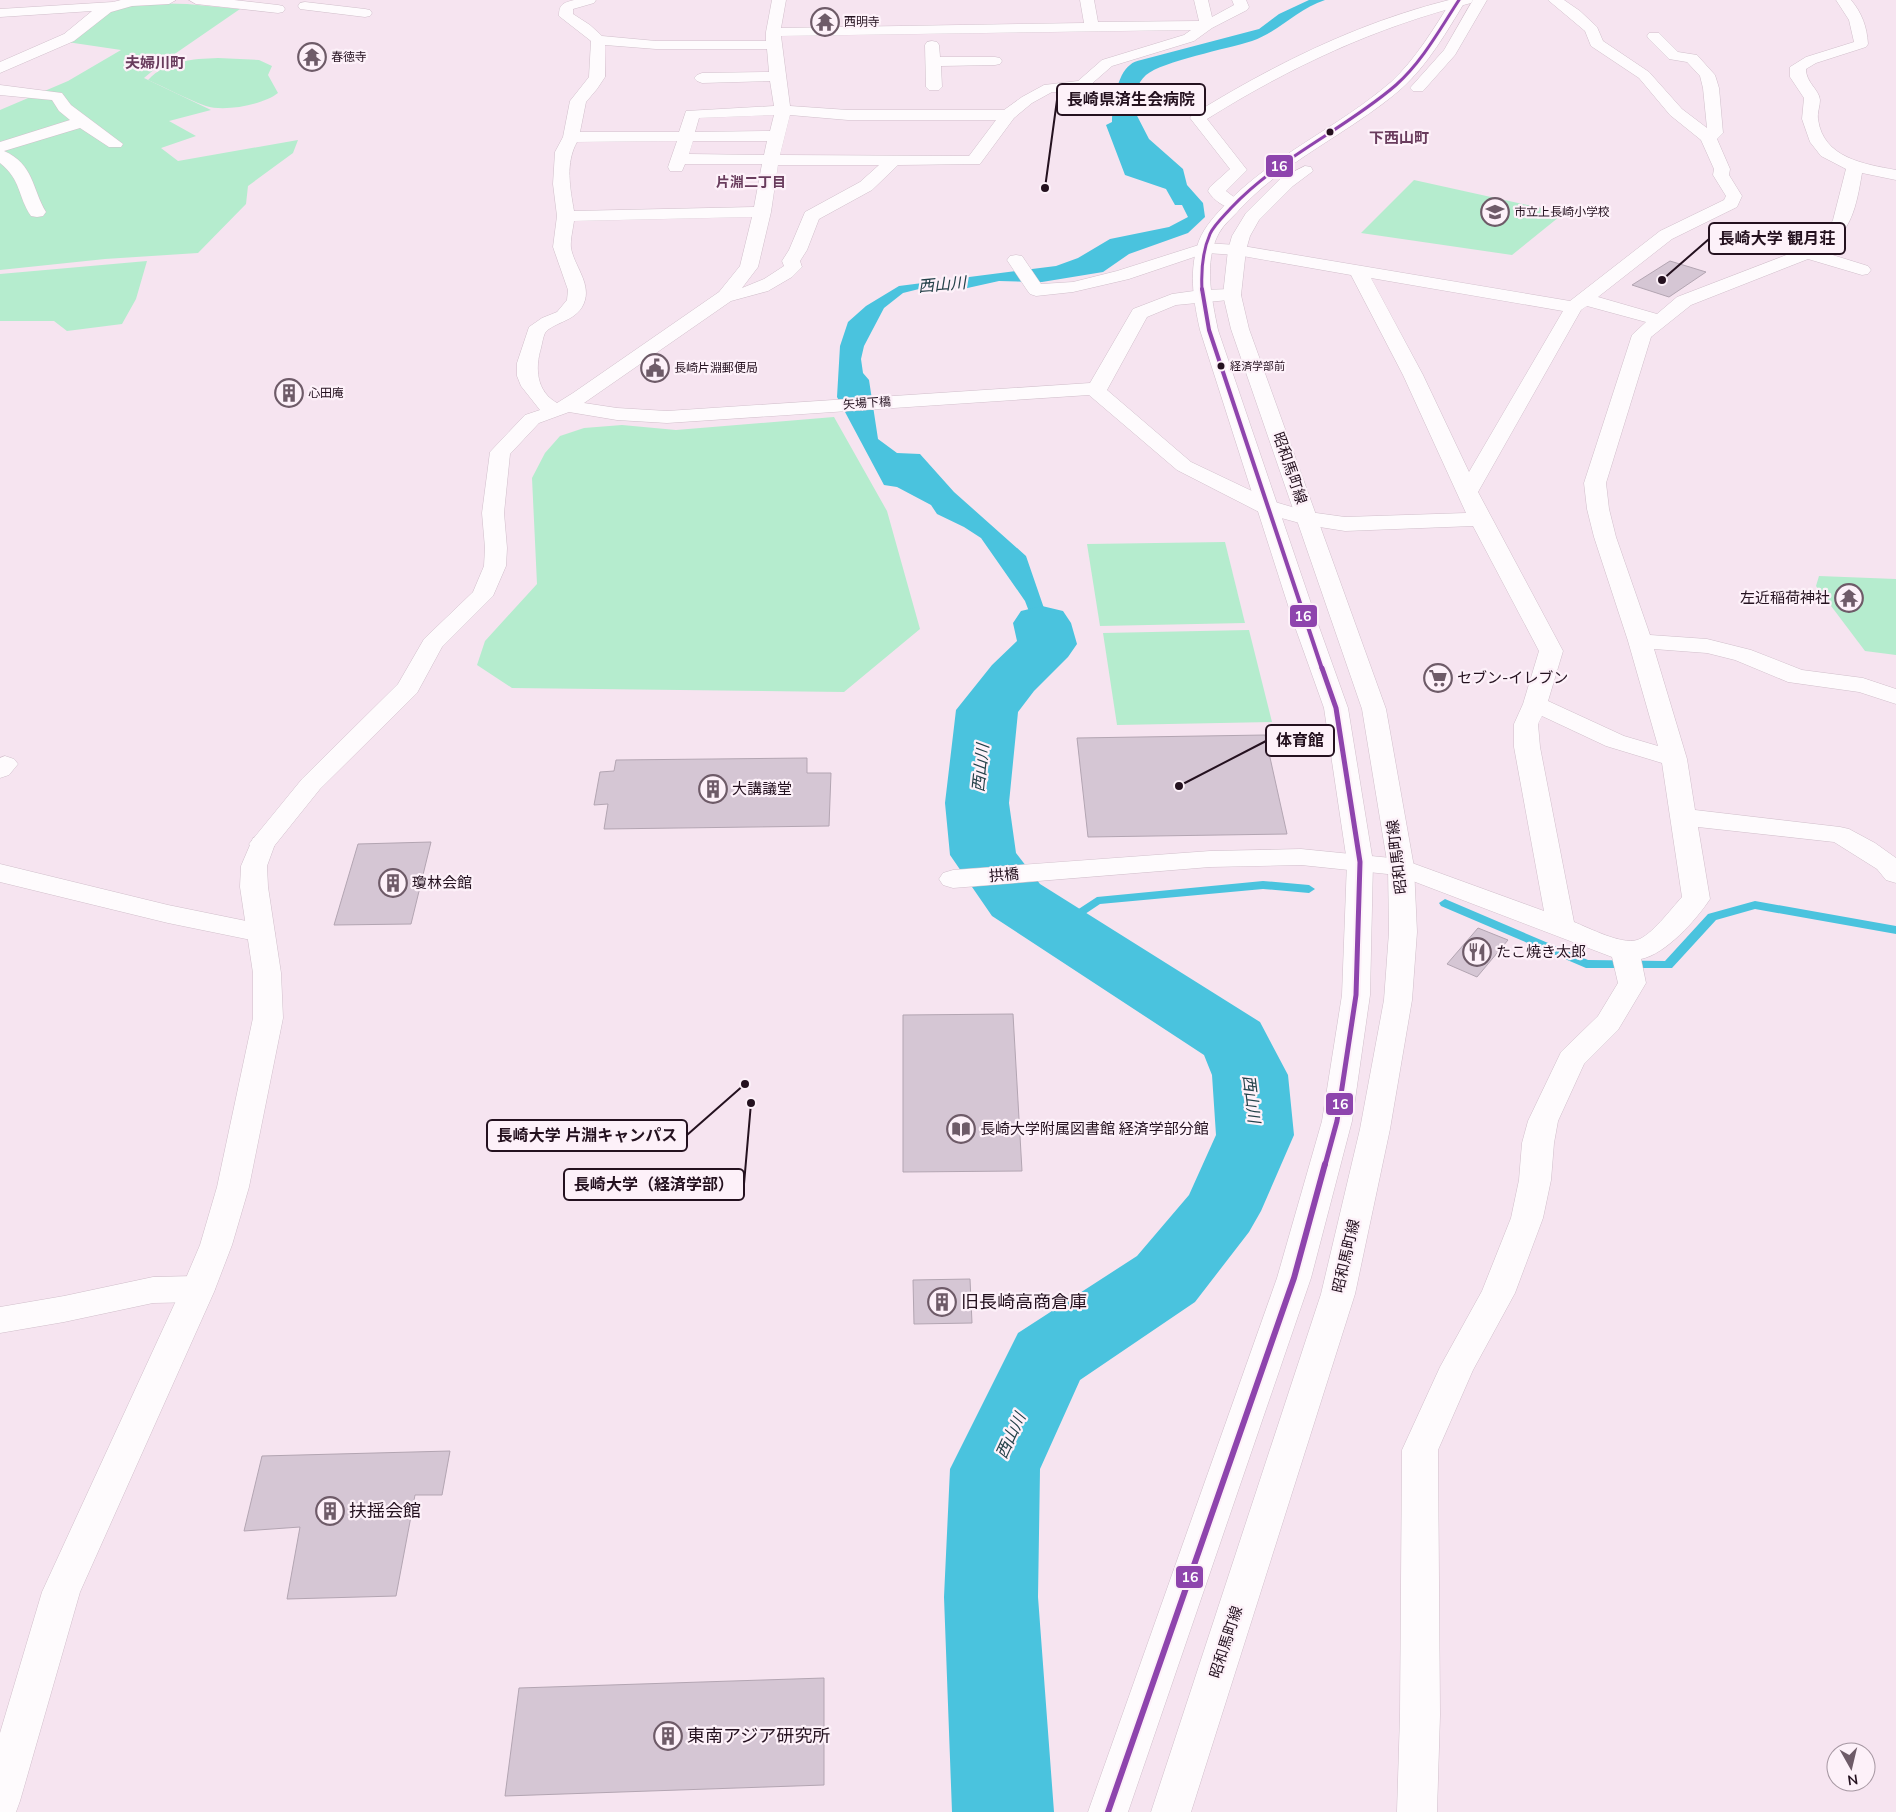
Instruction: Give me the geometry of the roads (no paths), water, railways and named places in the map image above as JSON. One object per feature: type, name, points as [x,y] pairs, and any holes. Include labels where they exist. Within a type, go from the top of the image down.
[{"type":"street","points":[[0,13],[111,6],[137,1],[169,0]]},
{"type":"street","points":[[196,0],[278,9]]},
{"type":"street","points":[[589,0],[566,7],[566,16],[585,28],[598,40],[704,45],[930,29],[1207,25]]},
{"type":"street","points":[[0,1801],[61,1592],[198,1289],[216,1245],[233,1187],[268,1018],[267,973],[254,887],[254,866],[262,844],[311,784],[408,688],[432,644],[454,620],[482,596],[495,566],[496,548],[493,513],[500,452],[532,420],[562,408],[726,296],[749,267],[783,110],[777,76],[774,39],[779,0]]},
{"type":"street","points":[[1087,0],[1092,26]]},
{"type":"street","points":[[1201,0],[1207,25]]},
{"type":"street","points":[[564,152],[681,152],[771,159],[974,161],[1008,115],[1027,100],[1049,88],[1074,87],[1083,84],[1107,63],[1189,38],[1207,25],[1242,7],[1239,0]]},
{"type":"street","points":[[1234,204],[1216,191],[1239,170],[1198,118],[1264,78],[1333,46],[1370,30],[1466,0]]},
{"type":"street","points":[[1108,1812],[1294,1278],[1337,1121],[1356,995],[1360,862],[1336,708],[1209,330],[1201,296],[1200,276],[1205,248],[1211,232],[1234,204],[1264,178],[1396,84],[1425,52],[1466,0]]},
{"type":"street","name":"昭和馬町線","points":[[1171,1812],[1338,1294],[1375,1129],[1398,1000],[1402,932],[1401,867],[1374,709],[1240,330],[1232,295],[1237,250],[1241,236],[1252,216],[1287,182],[1389,113],[1420,87],[1450,52],[1466,0]]},
{"type":"street","points":[[1468,492],[1579,303],[1666,235],[1732,203],[1734,196],[1721,175],[1722,169],[1708,137],[1676,112],[1644,75],[1596,43],[1592,30],[1575,14],[1555,0]]},
{"type":"street","points":[[1843,0],[1852,11],[1858,25],[1861,44],[1798,67],[1798,77],[1812,98],[1810,120],[1818,142],[1827,153],[1855,166],[1896,175]]},
{"type":"street","points":[[0,68],[64,41],[78,33],[97,15],[111,6]]},
{"type":"street","points":[[305,6],[365,13]]},
{"type":"street","points":[[930,29],[934,87]]},
{"type":"street","points":[[1654,36],[1674,56],[1692,58],[1707,75],[1711,88],[1715,133],[1708,137]]},
{"type":"street","points":[[562,408],[546,404],[531,386],[527,376],[527,364],[536,331],[549,322],[564,316],[576,302],[577,290],[562,247],[566,216],[561,184],[564,152],[571,136],[578,101],[592,86],[597,77],[598,40]]},
{"type":"street","points":[[703,114],[702,78],[704,45]]},
{"type":"street","points":[[933,62],[996,61]]},
{"type":"street","points":[[702,78],[777,76]]},
{"type":"street","points":[[0,90],[57,96],[65,108],[115,144]]},
{"type":"street","points":[[681,152],[692,114],[783,110],[848,115],[1008,115]]},
{"type":"street","points":[[0,147],[82,122]]},
{"type":"street","points":[[571,136],[681,152],[776,136]]},
{"type":"street","points":[[0,155],[16,167],[27,185],[31,204],[37,212]]},
{"type":"street","points":[[726,296],[744,294],[784,275],[793,267],[791,261],[798,250],[811,216],[866,186],[895,160]]},
{"type":"street","points":[[1417,1812],[1420,1715],[1420,1450],[1457,1367],[1498,1293],[1527,1218],[1535,1180],[1538,1143],[1543,1121],[1572,1059],[1608,1023],[1632,983],[1626,957],[1656,942],[1696,900],[1674,759],[1640,641],[1606,537],[1598,508],[1595,482],[1642,335],[1684,301],[1807,253],[1826,241],[1839,228],[1848,201],[1855,166]]},
{"type":"street","points":[[566,216],[762,212]]},
{"type":"street","points":[[1016,260],[1036,290],[1073,287],[1123,276],[1205,248],[1237,250],[1579,303],[1659,320]]},
{"type":"street","points":[[1807,253],[1862,270]]},
{"type":"street","points":[[1358,270],[1413,375],[1480,519],[1551,651],[1535,704],[1526,724],[1527,747],[1561,928]]},
{"type":"street","points":[[1232,295],[1201,296],[1172,300],[1140,313],[1096,389],[1098,392],[1184,466],[1267,507],[1306,518],[1345,524],[1480,519]]},
{"type":"street","name":"矢場下橋","points":[[562,408],[667,417],[1096,389]]},
{"type":"street","points":[[1640,641],[1707,646],[1743,655],[1797,677],[1863,685],[1896,697]]},
{"type":"street","points":[[1535,704],[1615,741],[1674,759]]},
{"type":"street","points":[[1683,817],[1840,835],[1866,849],[1886,863],[1896,874]]},
{"type":"street","name":"拱橋","points":[[953,879],[1210,859],[1301,857],[1360,862],[1401,867],[1561,928],[1626,957]]},
{"type":"street","points":[[0,872],[168,914],[261,933]]},
{"type":"street","points":[[0,894],[50,886]]},
{"type":"street","points":[[0,1320],[154,1290],[198,1289]]},
{"type":"water","points":[[1309,0],[1325,0],[1306,9],[1262,37],[1166,65],[1146,75],[1138,85],[1132,106],[1149,139],[1183,169],[1187,185],[1203,203],[1205,217],[1188,233],[1129,254],[1103,272],[1042,282],[999,281],[963,289],[919,289],[903,293],[884,308],[864,346],[861,359],[863,373],[869,380],[878,439],[897,453],[920,454],[954,492],[1026,556],[1057,646],[1041,660],[1034,677],[1013,700],[981,696],[997,673],[1038,635],[1025,601],[981,538],[964,527],[937,514],[931,505],[897,487],[884,485],[837,397],[840,346],[848,322],[866,306],[899,286],[1056,266],[1078,258],[1110,239],[1169,227],[1188,217],[1182,205],[1175,205],[1166,189],[1125,175],[1106,125],[1112,122],[1114,100],[1125,69],[1137,61],[1259,29],[1279,14]]},
{"type":"waterway","name":"西山川","points":[[1003,1812],[991,1597],[995,1469],[1048,1357],[1166,1279],[1221,1211],[1255,1135],[1250,1075],[1234,1040],[1016,900],[983,855],[977,803],[987,710],[1013,678],[1047,644],[1042,623]]},
{"type":"waterway","points":[[1057,927],[1097,901],[1263,885],[1309,889]]},
{"type":"waterway","points":[[1445,903],[1586,964],[1668,965],[1712,917],[1755,905],[1896,930]]},
{"type":"place","name":"西明寺","points":[[825,22]]},
{"type":"place","name":"春徳寺","points":[[312,57]]},
{"type":"place","name":"長崎県済生会病院","points":[[1045,188]]},
{"type":"place","name":"市立上長崎小学校","points":[[1495,212]]},
{"type":"place","name":"長崎大学 観月荘","points":[[1662,280]]},
{"type":"place","name":"経済学部前","points":[[1221,366]]},
{"type":"place","name":"長崎片淵郵便局","points":[[655,368]]},
{"type":"place","name":"心田庵","points":[[289,393]]},
{"type":"place","name":"左近稲荷神社","points":[[1849,598]]},
{"type":"place","name":"セブン-イレブン","points":[[1438,678]]},
{"type":"place","name":"体育館","points":[[1179,786]]},
{"type":"place","name":"大講議堂","points":[[713,789]]},
{"type":"place","name":"瓊林会館","points":[[393,883]]},
{"type":"place","name":"たこ焼き太郎","points":[[1477,952]]},
{"type":"place","name":"長崎大学 片淵キャンパス","points":[[745,1084]]},
{"type":"place","name":"長崎大学（経済学部）","points":[[751,1103]]},
{"type":"place","name":"長崎大学附属図書館 経済学部分館","points":[[961,1129]]},
{"type":"place","name":"旧長崎高商倉庫","points":[[942,1302]]},
{"type":"place","name":"扶揺会館","points":[[330,1511]]},
{"type":"place","name":"東南アジア研究所","points":[[668,1736]]},
{"type":"district","name":"夫婦川町","points":[[155,63]]},
{"type":"district","name":"下西山町","points":[[1399,138]]},
{"type":"district","name":"片淵二丁目","points":[[751,182]]}]
